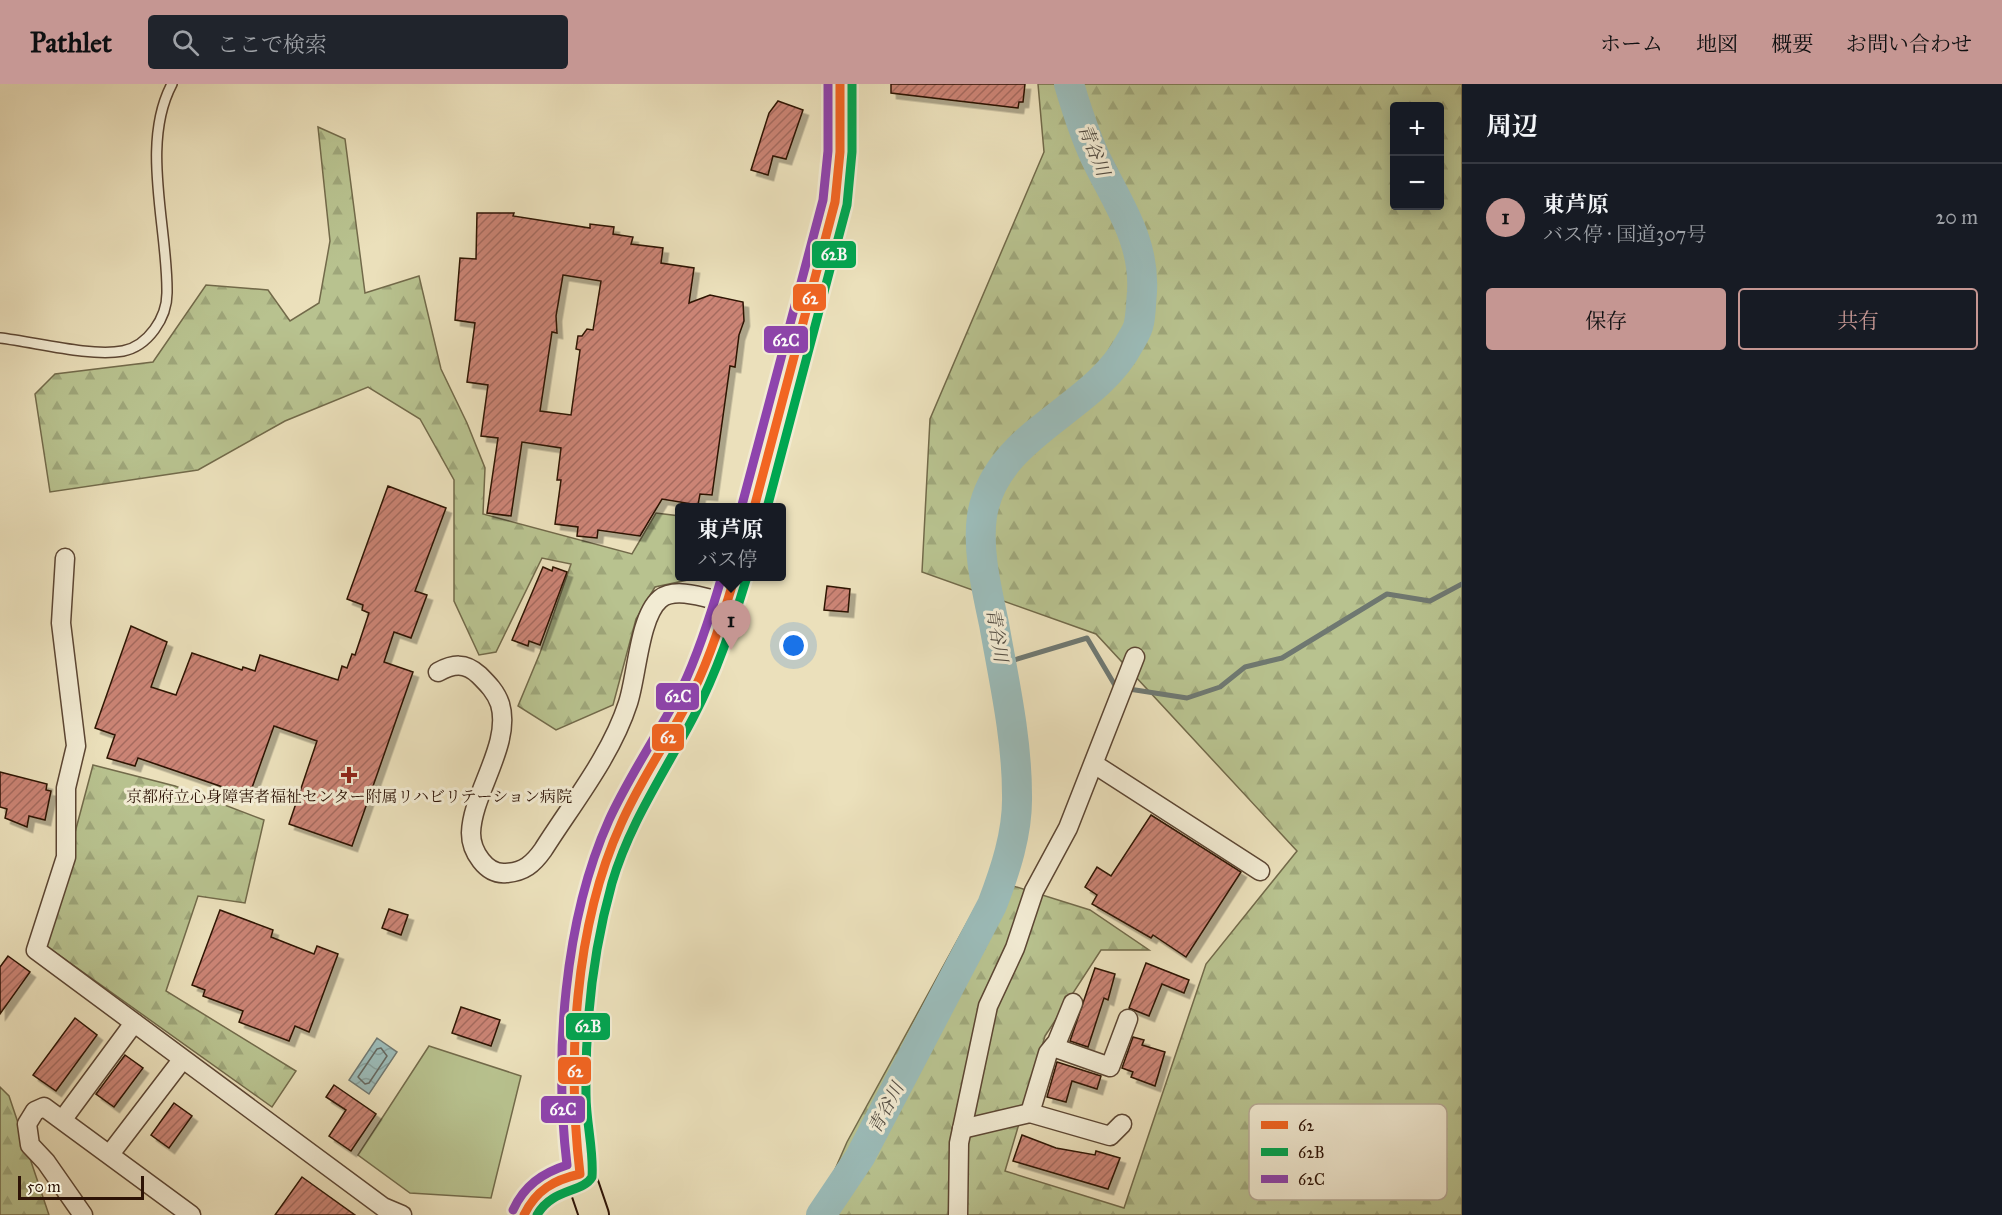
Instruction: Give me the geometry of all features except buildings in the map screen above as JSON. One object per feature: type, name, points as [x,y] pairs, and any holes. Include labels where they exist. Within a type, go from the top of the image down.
[{"type":"highway","points":[[755,503],[821,263],[835,202],[840,152],[840,84]]},
{"type":"highway","points":[[594,1215],[580,1174],[575,1143],[576,1020],[593,912],[612,845],[634,797],[694,691],[731,590]]},
{"type":"street","points":[[65,558],[62,623],[76,746],[66,788],[66,857],[36,950],[383,1208],[402,1215]]},
{"type":"street","points":[[438,672],[450,665],[463,665],[490,686],[500,706],[501,734],[471,833],[477,856],[487,867],[502,874],[517,873],[532,864],[543,850],[615,735],[628,703],[649,612],[662,598],[679,593],[731,590]]},
{"type":"street","points":[[958,1215],[959,1143],[988,1006],[1015,948],[1034,891],[1068,828],[1135,657]]},
{"type":"street","points":[[1094,764],[1260,871]]},
{"type":"street","points":[[1030,1113],[1048,1053],[1053,1047],[1073,1002]]},
{"type":"street","points":[[1053,1047],[1110,1067],[1128,1019]]},
{"type":"street","points":[[63,1119],[134,1023]]},
{"type":"street","points":[[110,1154],[182,1060]]},
{"type":"street","points":[[82,1215],[45,1162],[30,1145],[27,1124],[35,1111],[44,1107],[191,1215]]},
{"type":"street","points":[[962,1129],[1030,1113],[1110,1136],[1122,1124]]},
{"type":"street","points":[[524,1215],[533,1200],[549,1184],[561,1178],[580,1174]]},
{"type":"lane","points":[[0,338],[94,352],[123,351],[140,345],[154,331],[167,294],[158,169],[158,134],[164,99],[172,84]]},
{"type":"green space","points":[[1038,84],[1462,84],[1462,1215],[815,1215],[847,1142],[991,879],[1090,910],[1149,950],[1101,950],[1045,1036],[1005,1171],[1124,1208],[1206,964],[1297,851],[1096,634],[922,572],[930,419],[1044,152]]},
{"type":"green space","points":[[318,127],[345,139],[365,293],[419,276],[441,369],[467,423],[485,468],[483,514],[632,554],[656,513],[675,515],[675,581],[683,581],[655,587],[636,619],[613,705],[556,730],[518,706],[540,653],[571,564],[542,558],[496,652],[479,655],[454,601],[454,480],[420,419],[368,387],[285,421],[198,470],[50,492],[35,394],[55,374],[153,362],[206,285],[268,290],[290,321],[319,303],[330,241]]},
{"type":"green space","points":[[93,765],[175,786],[264,820],[245,903],[198,896],[166,991],[296,1071],[272,1107],[45,945]]},
{"type":"green space","points":[[429,1046],[521,1076],[491,1198],[410,1193],[358,1155]]},
{"type":"green space","points":[[0,1087],[9,1096],[49,1215],[0,1215]]},
{"type":"water","points":[[377,1038],[397,1052],[369,1094],[349,1080]]},
{"type":"waterway","name":"青谷川","points":[[821,1215],[860,1157],[992,905],[1010,852],[1017,809],[1015,752],[981,543],[982,516],[991,488],[1006,464],[1025,443],[1093,387],[1113,367],[1138,326],[1142,292],[1140,257],[1130,226],[1090,146],[1069,84]]},
{"type":"waterway","points":[[1001,664],[1087,638],[1116,687],[1187,698],[1220,687],[1245,667],[1282,658],[1387,594],[1430,601],[1462,584]]},
{"type":"transit line","name":"62C","points":[[743,503],[823,200],[828,151],[828,84]]},
{"type":"transit line","name":"62","points":[[755,503],[835,202],[840,152],[840,84]]},
{"type":"transit line","name":"62B","points":[[768,503],[847,205],[852,152],[852,84]]},
{"type":"transit line","name":"62C","points":[[513,1210],[528,1187],[542,1176],[567,1165],[563,1123],[563,1034],[566,989],[582,901],[594,859],[609,820],[682,688],[704,633],[720,581]]},
{"type":"transit line","name":"62","points":[[524,1215],[534,1199],[547,1187],[562,1179],[580,1174],[574,1087],[575,1042],[578,996],[593,907],[605,864],[621,824],[699,678],[733,581]]},
{"type":"transit line","name":"62B","points":[[537,1215],[551,1200],[582,1186],[592,1177],[586,1095],[587,1042],[595,962],[605,909],[628,839],[710,683],[746,581]]},
{"type":"place","name":"東芦原","points":[[731,650]]},
{"type":"place","name":"京都府立心身障害者福祉センター附属リハビリテーション病院","points":[[349,775]]}]
